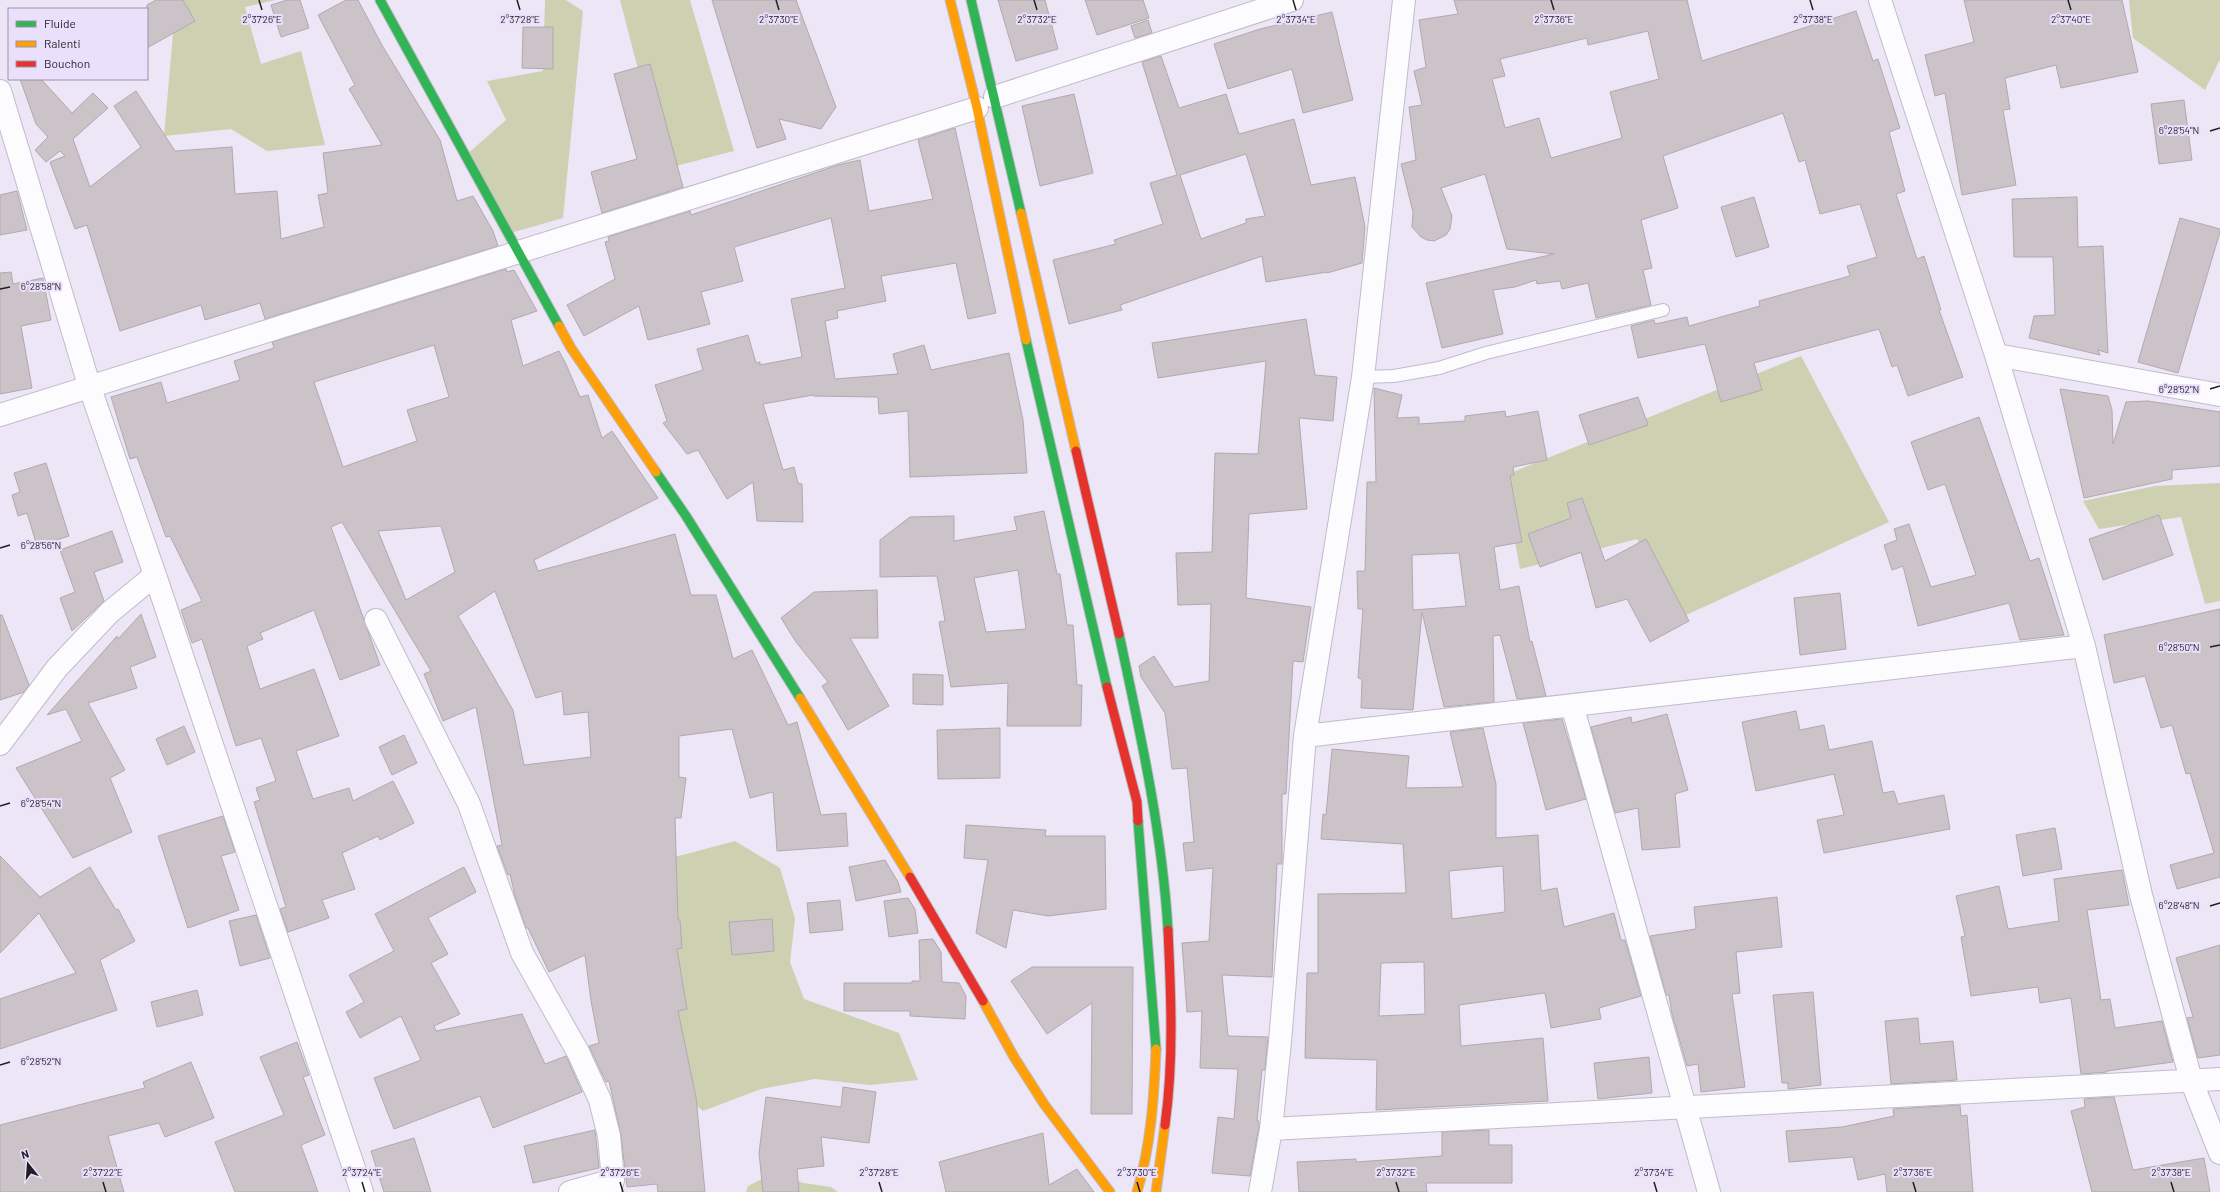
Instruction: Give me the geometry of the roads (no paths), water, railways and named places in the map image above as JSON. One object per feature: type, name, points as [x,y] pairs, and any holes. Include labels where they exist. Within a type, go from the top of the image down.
[{"type":"street","points":[[380,0],[517,253],[571,348],[686,516],[846,771],[957,954],[1014,1057],[1044,1104],[1110,1192]]},
{"type":"street","points":[[950,0],[986,102],[1046,328],[1122,647],[1154,800],[1169,927],[1172,1047],[1169,1101],[1156,1192]]},
{"type":"street","points":[[971,0],[986,102],[1025,335],[1095,637],[1138,802],[1156,1047],[1154,1100],[1146,1162],[1137,1192]]},
{"type":"street","points":[[0,415],[517,253],[986,102],[1292,0]]},
{"type":"street","points":[[1260,1192],[1271,1129],[1305,736],[1362,377],[1404,0]]},
{"type":"street","points":[[1880,0],[1996,355],[2084,646],[2141,895],[2191,1080],[2220,1153]]},
{"type":"street","points":[[0,91],[90,388],[155,575],[362,1192]]},
{"type":"street","points":[[1996,355],[2220,395]]},
{"type":"street","points":[[0,744],[57,668],[110,612],[155,575]]},
{"type":"street","points":[[376,620],[469,804],[522,953],[578,1052],[600,1100],[610,1136],[611,1186],[570,1192]]},
{"type":"street","points":[[1305,736],[2084,646]]},
{"type":"street","points":[[1572,705],[1709,1192]]},
{"type":"street","points":[[1271,1129],[2220,1079]]},
{"type":"lane","points":[[1362,377],[1394,376],[1439,368],[1486,353],[1663,310]]}]
